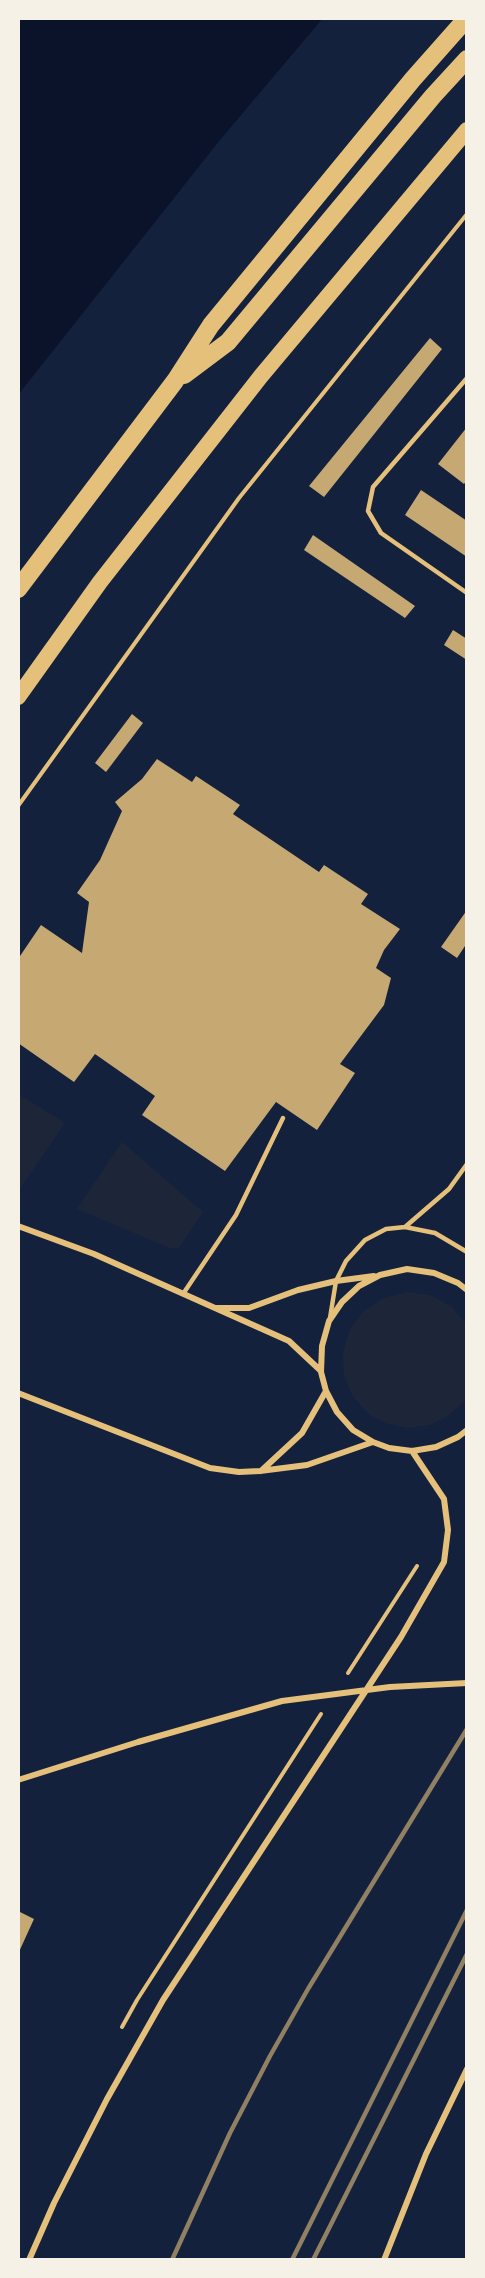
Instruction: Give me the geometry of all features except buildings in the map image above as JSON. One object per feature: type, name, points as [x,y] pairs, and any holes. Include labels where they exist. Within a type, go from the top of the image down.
[{"type":"highway","points":[[18,589],[176,381],[211,325],[413,79],[467,18]]},
{"type":"highway","points":[[176,381],[228,342],[425,105],[467,59]]},
{"type":"highway","points":[[18,697],[100,582],[261,376],[467,130]]},
{"type":"street","points":[[18,1226],[94,1254],[289,1341],[321,1372]]},
{"type":"street","points":[[212,1308],[249,1308],[298,1290],[407,1269],[434,1273],[458,1283],[467,1290]]},
{"type":"street","points":[[380,1275],[359,1286],[342,1302],[329,1321],[322,1346],[321,1372],[326,1391],[337,1412],[353,1430],[389,1448],[412,1450],[436,1447],[458,1437],[467,1430]]},
{"type":"street","points":[[260,1472],[303,1433],[326,1391]]},
{"type":"street","points":[[18,1393],[210,1468],[260,1472],[307,1465],[373,1442]]},
{"type":"street","points":[[29,2260],[54,2203],[107,2099],[163,2000],[395,1647],[444,1562],[448,1530],[444,1499],[412,1450]]},
{"type":"street","points":[[18,1780],[282,1701],[390,1687],[467,1683]]},
{"type":"street","points":[[384,2260],[426,2154],[467,2069]]},
{"type":"lane","points":[[467,378],[373,487],[368,511],[381,533],[467,593]]},
{"type":"lane","points":[[183,1294],[236,1215],[283,1118]]},
{"type":"lane","points":[[405,1227],[449,1189],[467,1164]]},
{"type":"lane","points":[[329,1321],[336,1281],[346,1261],[365,1240],[386,1230],[405,1227],[435,1233],[467,1252]]},
{"type":"path","points":[[18,806],[239,498],[467,214]]},
{"type":"shaded area","points":[[18,18],[323,18],[220,140],[18,395]]},
{"type":"shaded area","points":[[18,1094],[65,1123],[19,1190],[18,1190]]},
{"type":"shaded area","points":[[122,1142],[203,1212],[178,1249],[170,1248],[77,1209]]},
{"type":"shaded area","points":[[407,1292],[430,1295],[451,1306],[467,1325],[467,1395],[464,1401],[448,1416],[430,1425],[409,1428],[388,1424],[370,1415],[353,1397],[344,1376],[343,1352],[350,1329],[364,1311],[384,1298]]},
{"type":"railway","points":[[172,2260],[230,2133],[270,2056],[308,1989],[467,1729]]},
{"type":"railway","points":[[292,2260],[467,1910]]},
{"type":"railway","points":[[313,2260],[467,1954]]}]
